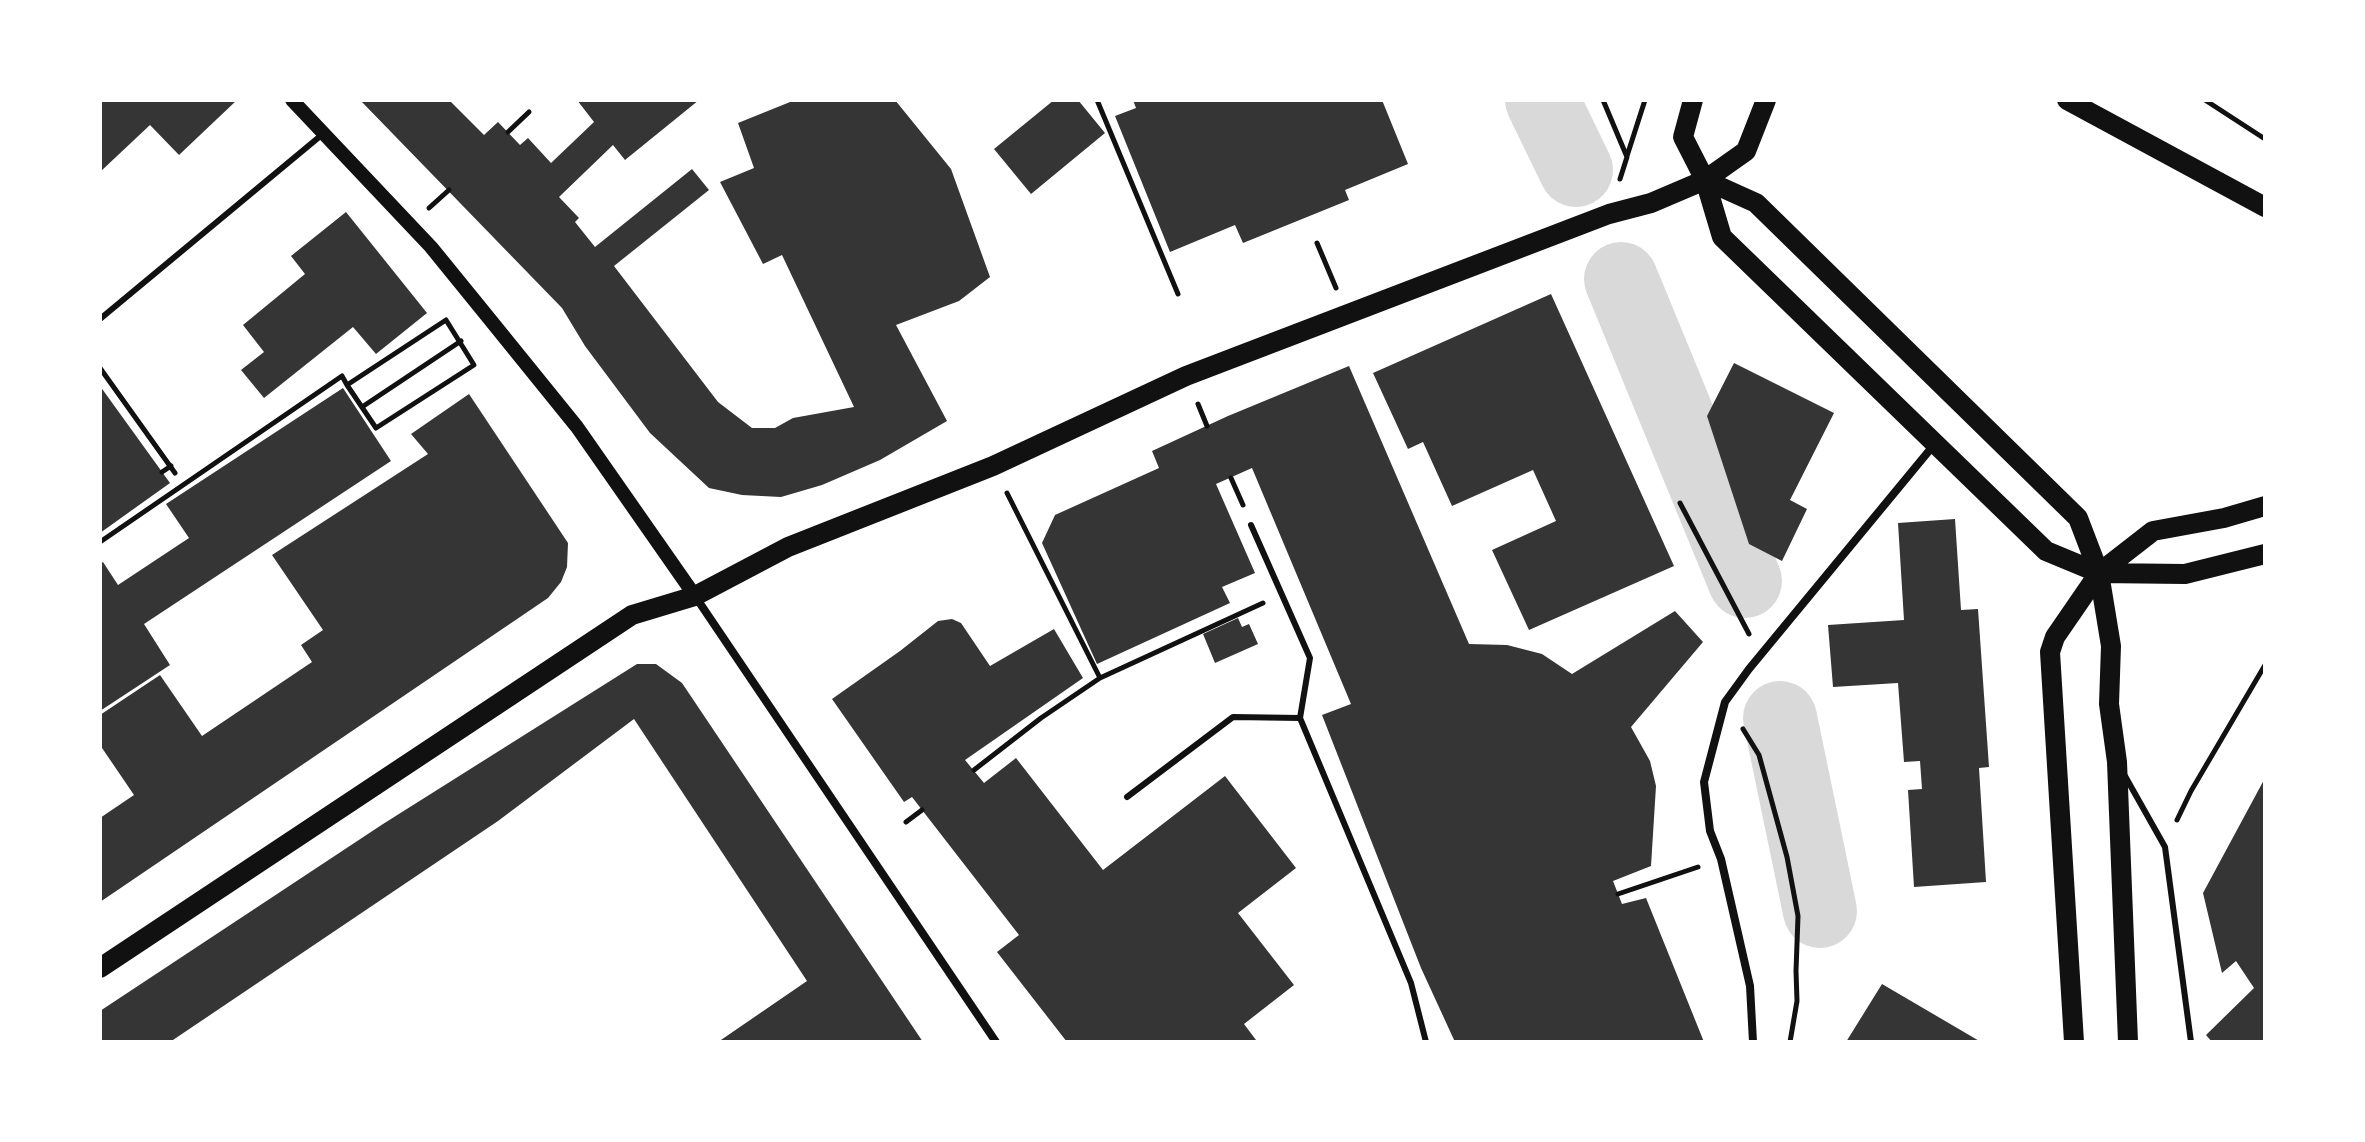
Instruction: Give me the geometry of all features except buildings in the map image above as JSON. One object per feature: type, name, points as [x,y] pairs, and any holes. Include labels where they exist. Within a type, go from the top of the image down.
[{"type":"main road","points":[[1693,100],[1683,137],[1705,180],[1722,237],[2046,551],[2099,573],[2185,574],[2265,554]]},
{"type":"main road","points":[[100,968],[632,615],[695,596],[810,537],[993,466],[1186,376],[1609,214],[1651,203],[1705,180],[1746,151],[1766,100]]},
{"type":"main road","points":[[2067,100],[2265,207]]},
{"type":"main road","points":[[1705,180],[1756,203],[2078,518],[2099,573],[2111,646],[2109,704],[2117,762],[2128,1042]]},
{"type":"main road","points":[[2074,1042],[2050,652],[2055,637],[2099,573],[2153,531],[2224,518],[2265,506]]},
{"type":"street","points":[[292,100],[431,247],[577,427],[996,1042]]},
{"type":"street","points":[[1753,1042],[1750,986],[1721,859],[1710,831],[1704,782],[1728,698],[1934,444]]},
{"type":"lane","points":[[100,319],[324,133]]},
{"type":"lane","points":[[1251,525],[1310,658],[1300,718],[1411,983],[1426,1042]]},
{"type":"lane","points":[[1127,797],[1233,717],[1300,718]]},
{"type":"lane","points":[[2117,762],[2165,847],[2191,1042]]},
{"type":"path","points":[[1097,100],[1178,294]]},
{"type":"path","points":[[1603,100],[1627,157]]},
{"type":"path","points":[[1609,214],[1645,100]]},
{"type":"path","points":[[2205,100],[2265,139]]},
{"type":"path","points":[[508,132],[529,112]]},
{"type":"path","points":[[1317,243],[1347,315]]},
{"type":"path","points":[[100,542],[342,376],[347,385],[376,428],[474,365],[446,320],[347,385]]},
{"type":"path","points":[[362,407],[492,322]]},
{"type":"path","points":[[100,368],[173,470],[162,472]]},
{"type":"path","points":[[993,466],[1100,678]]},
{"type":"path","points":[[1680,503],[1760,656]]},
{"type":"path","points":[[974,770],[1041,718],[1100,678],[1282,594]]},
{"type":"path","points":[[1728,698],[1759,755],[1787,857],[1798,916],[1797,1001],[1790,1042]]},
{"type":"path","points":[[906,822],[922,810]]},
{"type":"path","points":[[1618,894],[1721,859]]},
{"type":"waterway","points":[[1542,100],[1576,170]]},
{"type":"waterway","points":[[1621,279],[1745,581]]},
{"type":"waterway","points":[[1780,718],[1820,911]]}]
